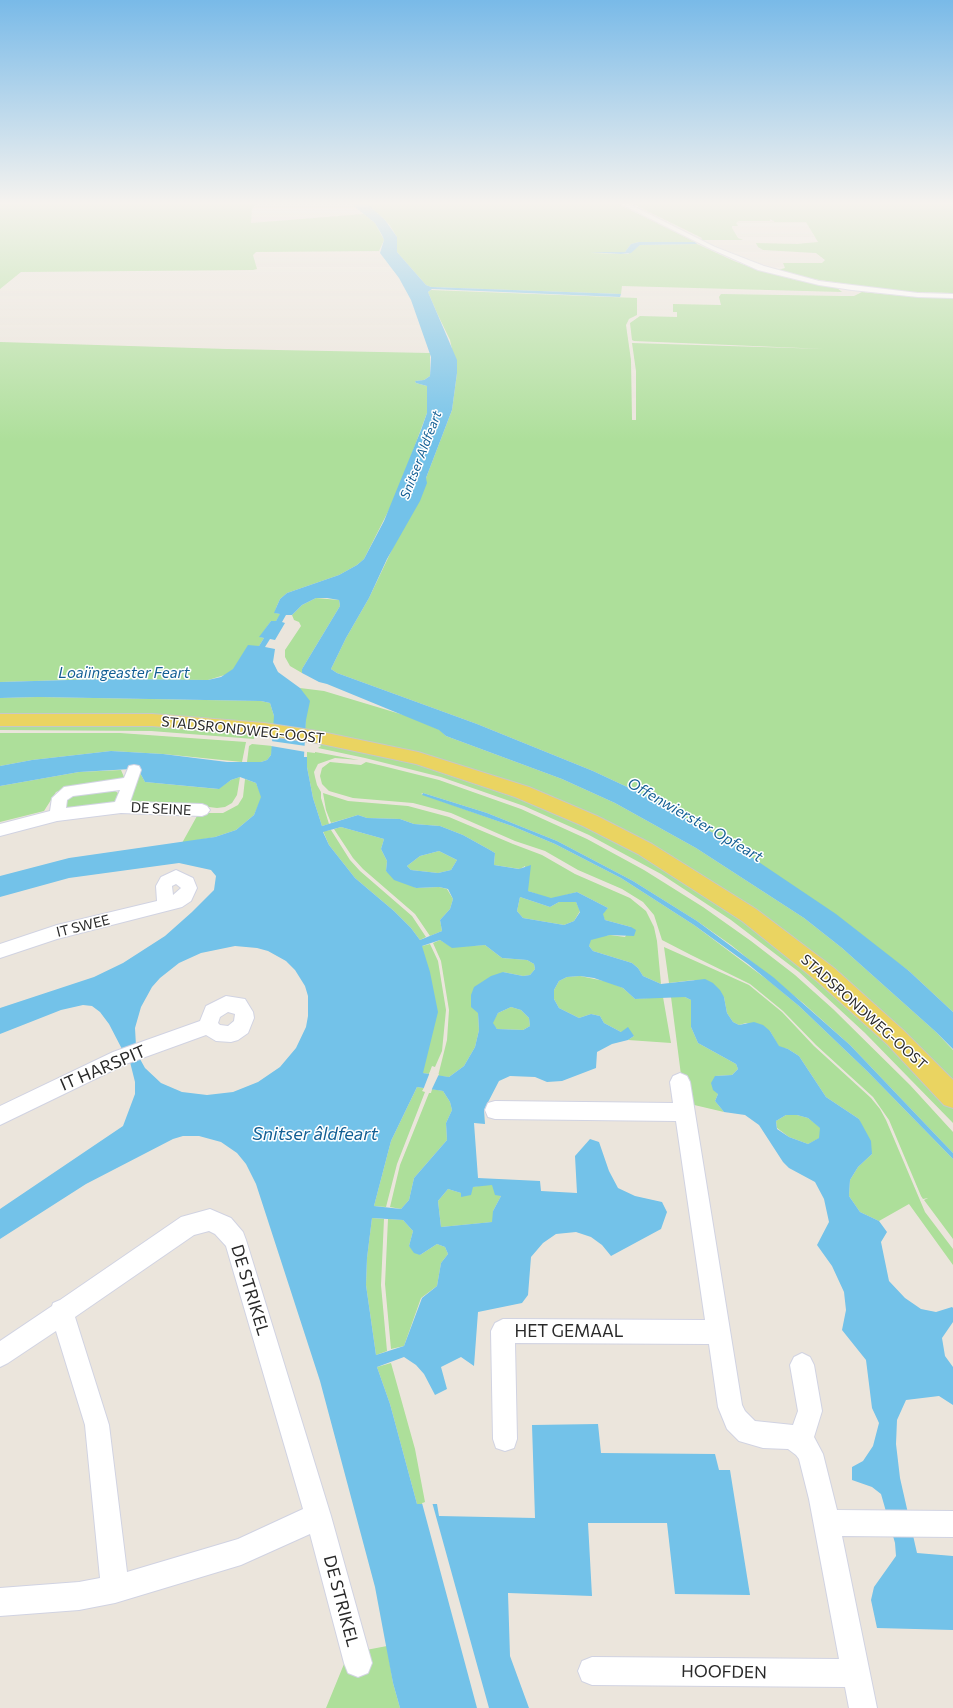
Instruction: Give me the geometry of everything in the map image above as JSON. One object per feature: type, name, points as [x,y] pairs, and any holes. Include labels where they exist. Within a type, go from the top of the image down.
[{"type":"main road","name":"STADSRONDWEG-OOST","points":[[0,720],[152,720],[264,730],[317,737],[418,758],[498,783],[584,818],[645,850],[691,877],[750,915],[826,975],[895,1037],[953,1097]]},
{"type":"street","points":[[818,283],[918,295],[953,296]]},
{"type":"street","name":"DE SEINE","points":[[57,815],[60,798],[70,791],[131,777],[121,807]]},
{"type":"street","name":"DE SEINE","points":[[0,830],[57,815],[121,807],[202,810]]},
{"type":"street","name":"IT SWEE","points":[[0,951],[57,932],[166,905]]},
{"type":"street","name":"IT HARSPIT","points":[[0,1116],[120,1058],[209,1026]]},
{"type":"street","points":[[680,1082],[730,1407],[736,1420],[742,1427],[755,1435],[791,1437],[800,1442],[810,1454],[827,1523],[863,1708]]},
{"type":"street","points":[[496,1110],[685,1112]]},
{"type":"street","name":"DE STRIKEL","points":[[0,1355],[61,1311],[189,1225],[210,1220],[223,1226],[235,1240],[318,1516],[358,1663]]},
{"type":"street","points":[[61,1311],[97,1425],[115,1589]]},
{"type":"street","name":"HET GEMAAL","points":[[505,1440],[503,1331],[718,1332]]},
{"type":"street","points":[[800,1442],[810,1411],[802,1365]]},
{"type":"street","points":[[0,1602],[79,1596],[115,1589],[241,1552],[318,1516]]},
{"type":"street","points":[[827,1523],[941,1524]]},
{"type":"street","name":"HOOFDEN","points":[[592,1671],[856,1673]]},
{"type":"green space","points":[[0,283],[8,283],[0,289]]},
{"type":"green space","points":[[424,283],[810,283],[837,288],[842,292],[622,286],[621,294],[431,287]]},
{"type":"green space","points":[[838,283],[953,283],[953,293],[912,292]]},
{"type":"green space","points":[[431,290],[637,298],[637,315],[629,319],[626,325],[631,360],[632,420],[636,420],[636,371],[632,343],[825,349],[634,341],[632,340],[630,323],[640,316],[677,317],[677,312],[673,312],[673,304],[721,305],[719,297],[721,294],[854,296],[862,292],[903,296],[953,298],[953,1012],[909,971],[726,840],[640,793],[593,771],[477,724],[337,673],[331,669],[346,638],[369,598],[426,478],[452,410],[457,373],[450,340],[428,292]]},
{"type":"green space","points":[[0,342],[430,353],[430,376],[424,380],[415,381],[416,383],[427,386],[427,413],[396,496],[364,559],[357,565],[339,575],[287,593],[280,599],[276,608],[275,613],[281,614],[276,621],[271,621],[260,637],[264,638],[259,646],[228,674],[208,680],[103,679],[0,682]]},
{"type":"green space","points":[[316,598],[339,600],[340,606],[302,669],[302,673],[290,666],[285,657],[285,650],[301,626],[299,622],[294,620],[292,615],[302,605]]},
{"type":"green space","points":[[300,688],[324,691],[407,716],[440,730],[446,736],[562,779],[615,803],[696,848],[804,918],[842,948],[936,1032],[953,1050],[953,1088],[839,978],[554,800],[305,730],[306,720]]},
{"type":"green space","points":[[38,697],[261,701],[270,703],[274,716],[274,724],[154,717],[0,715],[0,698]]},
{"type":"green space","points":[[0,722],[99,722],[255,734],[254,739],[151,731],[0,730]]},
{"type":"green space","points":[[0,733],[120,733],[246,742],[242,762],[163,754],[111,751],[32,760],[0,766]]},
{"type":"green space","points":[[318,743],[365,750],[456,774],[562,813],[677,874],[815,973],[953,1107],[953,1123],[865,1033],[799,972],[731,920],[661,874],[589,835],[524,806],[441,777],[318,748],[321,746]]},
{"type":"green space","points":[[252,744],[273,746],[271,755],[267,760],[261,762],[247,762],[249,746]]},
{"type":"green space","points":[[307,752],[315,752],[359,760],[335,758],[318,764],[314,772],[329,824],[322,826],[313,798],[307,767]]},
{"type":"green space","points":[[330,762],[361,765],[366,762],[383,766],[439,780],[521,809],[587,839],[644,870],[703,907],[751,941],[795,975],[833,1009],[910,1085],[953,1132],[953,1153],[850,1045],[803,1003],[731,945],[697,921],[633,881],[557,841],[487,813],[423,793],[421,794],[512,826],[555,844],[621,878],[694,925],[769,981],[799,1006],[867,1071],[953,1159],[953,1239],[924,1200],[928,1198],[923,1199],[921,1196],[889,1120],[873,1097],[816,1045],[783,1011],[750,984],[662,940],[654,915],[643,902],[622,889],[578,870],[545,851],[515,841],[451,813],[413,803],[353,798],[329,791],[322,784],[320,776],[322,768]]},
{"type":"green space","points":[[121,770],[124,777],[118,780],[72,786],[56,792],[44,811],[0,822],[0,786],[79,772]]},
{"type":"green space","points":[[139,771],[145,782],[218,789],[231,780],[240,777],[237,795],[232,803],[225,807],[217,808],[131,802],[128,796]]},
{"type":"green space","points":[[245,779],[256,783],[262,797],[254,815],[236,830],[215,837],[182,843],[197,816],[205,813],[223,813],[238,805],[243,797]]},
{"type":"green space","points":[[112,789],[118,793],[119,798],[113,804],[66,808],[65,803],[68,796]]},
{"type":"green space","points":[[323,793],[348,801],[408,806],[449,817],[542,855],[575,874],[630,898],[646,911],[654,927],[657,941],[661,984],[643,976],[638,968],[632,963],[593,951],[589,946],[590,940],[597,937],[610,935],[625,937],[631,927],[605,920],[602,914],[608,908],[577,892],[551,899],[528,891],[525,866],[520,869],[494,865],[495,853],[463,835],[440,826],[414,824],[400,819],[367,818],[358,815],[331,823],[326,810]]},
{"type":"green space","points":[[341,827],[384,839],[381,849],[387,861],[386,871],[416,888],[439,887],[447,889],[453,899],[450,909],[440,920],[442,931],[430,936],[415,914],[363,869],[353,858],[334,829]]},
{"type":"green space","points":[[331,830],[350,860],[360,871],[412,916],[426,937],[420,940],[411,928],[394,911],[355,878],[329,845],[323,831]]},
{"type":"green space","points":[[439,851],[457,860],[451,870],[438,873],[411,870],[407,866],[420,856]]},
{"type":"green space","points":[[520,897],[550,907],[559,902],[576,902],[580,911],[574,921],[564,925],[523,918],[517,911]]},
{"type":"green space","points":[[440,940],[452,947],[485,945],[502,958],[527,960],[534,964],[535,969],[530,975],[523,976],[503,972],[478,1013],[479,1030],[475,1047],[464,1066],[449,1077],[438,1076],[447,1040],[449,1010],[441,961],[433,943]]},
{"type":"green space","points":[[430,944],[438,961],[446,1010],[442,1051],[435,1067],[432,1066],[429,1074],[423,1073],[422,946]]},
{"type":"green space","points":[[664,947],[749,985],[782,1012],[814,1046],[871,1098],[880,1109],[886,1120],[925,1212],[953,1249],[953,1265],[909,1204],[879,1221],[860,1212],[849,1196],[850,1180],[858,1167],[872,1154],[859,1119],[826,1097],[799,1056],[788,1049],[779,1047],[770,1031],[746,1023],[739,1025],[733,1022],[727,1013],[724,997],[694,980],[669,983]]},
{"type":"green space","points":[[580,976],[609,982],[623,988],[635,999],[663,997],[671,1043],[628,1040],[634,1036],[621,1032],[604,1023],[600,1016],[591,1014],[579,1018],[559,1008],[554,999],[554,990],[559,981],[567,977]]},
{"type":"green space","points":[[671,997],[685,997],[691,1000],[691,1027],[698,1043],[736,1064],[738,1069],[732,1075],[715,1076],[718,1094],[715,1101],[724,1112],[690,1104],[681,1075]]},
{"type":"green space","points":[[511,1007],[521,1010],[529,1018],[530,1026],[523,1030],[497,1029],[492,1023],[498,1013]]},
{"type":"green space","points":[[417,1087],[424,1088],[422,1091],[425,1092],[397,1164],[386,1207],[374,1206],[391,1141]]},
{"type":"green space","points":[[432,1089],[443,1091],[450,1102],[452,1110],[446,1123],[447,1140],[414,1178],[409,1200],[401,1209],[390,1207],[400,1165],[429,1093],[431,1093]]},
{"type":"green space","points":[[786,1115],[797,1115],[808,1118],[821,1128],[820,1138],[808,1144],[789,1137],[777,1128],[776,1121]]},
{"type":"green space","points":[[492,1184],[501,1196],[493,1211],[493,1222],[441,1227],[438,1201],[448,1189],[461,1193],[461,1197],[472,1187]]},
{"type":"green space","points":[[372,1218],[384,1219],[381,1285],[387,1351],[376,1355],[366,1285],[367,1258]]},
{"type":"green space","points":[[388,1219],[403,1220],[413,1231],[409,1246],[420,1255],[437,1244],[445,1247],[448,1254],[441,1263],[437,1286],[421,1298],[404,1346],[391,1349],[385,1284]]},
{"type":"green space","points":[[391,1363],[415,1449],[425,1502],[423,1504],[417,1504],[390,1404],[377,1367]]},
{"type":"green space","points":[[387,1646],[393,1683],[400,1708],[326,1708],[344,1664],[368,1657],[366,1650]]},
{"type":"water","points":[[402,283],[424,283],[431,287],[621,294],[620,297],[432,289],[428,292],[457,360],[457,373],[452,410],[426,478],[427,483],[420,501],[387,559],[369,598],[346,638],[331,669],[337,673],[477,724],[593,771],[640,793],[726,840],[836,914],[909,971],[953,1012],[953,1049],[842,948],[804,918],[696,848],[615,803],[562,779],[446,736],[439,730],[319,682],[302,673],[302,669],[340,606],[339,600],[316,598],[302,605],[292,615],[286,615],[282,622],[285,623],[275,640],[270,639],[265,647],[275,649],[273,662],[278,672],[300,688],[310,701],[306,720],[304,757],[307,757],[307,767],[313,798],[322,826],[358,815],[367,818],[400,819],[414,824],[440,826],[463,835],[495,853],[494,865],[519,869],[531,865],[528,891],[551,898],[577,892],[608,908],[603,914],[605,920],[631,927],[636,930],[634,936],[610,935],[591,940],[589,946],[593,951],[632,963],[638,968],[643,976],[661,984],[705,979],[713,983],[724,997],[727,1013],[733,1022],[739,1025],[754,1022],[763,1025],[770,1031],[779,1046],[788,1049],[799,1056],[826,1097],[859,1119],[871,1141],[872,1154],[858,1167],[850,1180],[849,1196],[860,1212],[879,1221],[887,1232],[881,1242],[889,1281],[905,1298],[921,1309],[936,1312],[952,1307],[953,1308],[953,1322],[942,1338],[945,1356],[953,1367],[953,1405],[939,1396],[906,1400],[897,1420],[896,1444],[900,1478],[917,1553],[953,1556],[953,1630],[877,1628],[871,1600],[874,1587],[896,1556],[895,1543],[881,1494],[872,1487],[852,1480],[852,1467],[863,1461],[873,1446],[879,1423],[872,1408],[866,1360],[842,1330],[846,1310],[844,1292],[832,1266],[817,1245],[829,1222],[824,1199],[815,1182],[789,1168],[783,1162],[759,1125],[745,1115],[724,1112],[715,1101],[718,1094],[713,1090],[711,1083],[715,1076],[732,1075],[738,1069],[736,1064],[698,1043],[691,1027],[691,1000],[685,997],[635,999],[623,988],[594,978],[580,976],[567,977],[559,981],[554,990],[554,999],[559,1008],[579,1018],[591,1014],[600,1016],[604,1023],[621,1032],[628,1027],[634,1036],[628,1040],[612,1044],[597,1052],[596,1068],[562,1081],[547,1082],[535,1077],[510,1076],[499,1081],[484,1110],[485,1124],[474,1123],[478,1178],[540,1181],[541,1191],[577,1193],[575,1156],[590,1139],[599,1142],[609,1171],[618,1188],[635,1196],[662,1202],[667,1212],[661,1229],[611,1256],[602,1245],[591,1237],[576,1232],[556,1234],[543,1243],[531,1257],[528,1295],[522,1303],[478,1312],[474,1366],[461,1357],[441,1367],[447,1389],[435,1395],[424,1374],[416,1365],[404,1357],[377,1367],[390,1404],[417,1504],[437,1504],[439,1516],[535,1518],[532,1425],[598,1424],[601,1453],[715,1454],[719,1470],[730,1470],[750,1595],[675,1594],[667,1523],[588,1523],[592,1596],[508,1593],[510,1656],[529,1708],[400,1708],[393,1683],[375,1587],[320,1381],[256,1184],[246,1164],[237,1153],[221,1142],[199,1136],[183,1136],[173,1139],[86,1184],[0,1239],[0,1209],[123,1126],[135,1094],[135,1082],[130,1062],[140,1059],[145,1068],[161,1083],[182,1092],[207,1095],[233,1092],[258,1082],[280,1067],[296,1048],[306,1027],[308,1016],[308,996],[305,986],[295,970],[286,961],[268,951],[257,948],[235,946],[201,953],[179,963],[160,978],[152,987],[141,1007],[135,1028],[136,1046],[123,1051],[109,1024],[100,1012],[92,1006],[83,1005],[61,1010],[0,1034],[0,1008],[94,977],[123,963],[165,936],[192,912],[214,890],[216,876],[211,870],[179,863],[69,878],[0,897],[0,876],[69,858],[215,837],[236,830],[254,815],[261,797],[256,783],[240,777],[231,780],[219,789],[145,782],[139,771],[131,769],[79,772],[0,786],[0,766],[32,760],[111,751],[163,754],[227,762],[261,762],[267,760],[271,755],[274,716],[270,703],[261,701],[38,697],[0,698],[0,682],[103,679],[208,680],[221,677],[233,669],[248,645],[259,646],[264,638],[259,637],[271,621],[276,621],[280,614],[274,613],[280,599],[287,593],[339,575],[357,565],[364,559],[384,521],[427,413],[427,386],[416,383],[415,381],[424,380],[430,376],[431,357],[411,300]],"holes":[[[341,827],[384,839],[381,849],[387,861],[386,871],[394,880],[416,888],[439,887],[448,889],[453,899],[450,909],[440,920],[442,931],[420,940],[411,928],[394,911],[355,878],[329,845],[323,832]],[[439,851],[457,860],[451,870],[438,873],[411,870],[407,866],[420,856]],[[520,897],[550,907],[559,902],[576,902],[580,912],[574,921],[564,925],[523,918],[517,911]],[[440,940],[452,948],[485,945],[502,958],[527,960],[534,964],[535,969],[530,975],[523,976],[503,972],[491,976],[474,987],[471,995],[471,1007],[478,1013],[479,1030],[475,1047],[464,1066],[449,1077],[423,1073],[438,1012],[430,972],[422,946]],[[511,1007],[521,1010],[529,1018],[530,1026],[523,1030],[497,1029],[493,1023],[498,1013]],[[417,1087],[443,1091],[450,1102],[452,1110],[446,1123],[447,1140],[414,1178],[409,1200],[401,1209],[374,1206],[391,1141]],[[786,1115],[797,1115],[808,1118],[820,1128],[819,1138],[808,1144],[789,1137],[777,1129],[776,1121]],[[492,1185],[495,1195],[501,1196],[493,1211],[492,1222],[441,1227],[438,1201],[448,1189],[461,1193],[461,1197],[471,1195],[473,1187]],[[372,1218],[403,1220],[413,1231],[409,1246],[414,1253],[420,1255],[437,1244],[445,1247],[448,1254],[441,1263],[437,1286],[422,1298],[404,1346],[376,1355],[366,1285],[367,1258]]]},
{"type":"water","points":[[423,793],[487,813],[557,841],[633,881],[697,921],[773,977],[850,1045],[953,1153],[953,1159],[867,1071],[799,1006],[748,964],[694,925],[621,878],[555,844],[512,826],[422,795]]},
{"type":"pier","points":[[271,741],[306,746],[306,752],[271,746]]},
{"type":"pier","points":[[430,1072],[439,1074],[431,1091],[423,1090]]},
{"type":"pier","points":[[432,1502],[489,1708],[477,1708],[422,1503]]},
{"type":"water label","name":"Snitser Aldfeart","points":[[421,455]]},
{"type":"water label","name":"Loaiïngeaster Feart","points":[[124,673]]},
{"type":"water label","name":"Offenwierster Opfeart","points":[[695,820]]},
{"type":"water label","name":"Snitser âldfeart","points":[[315,1134]]}]
